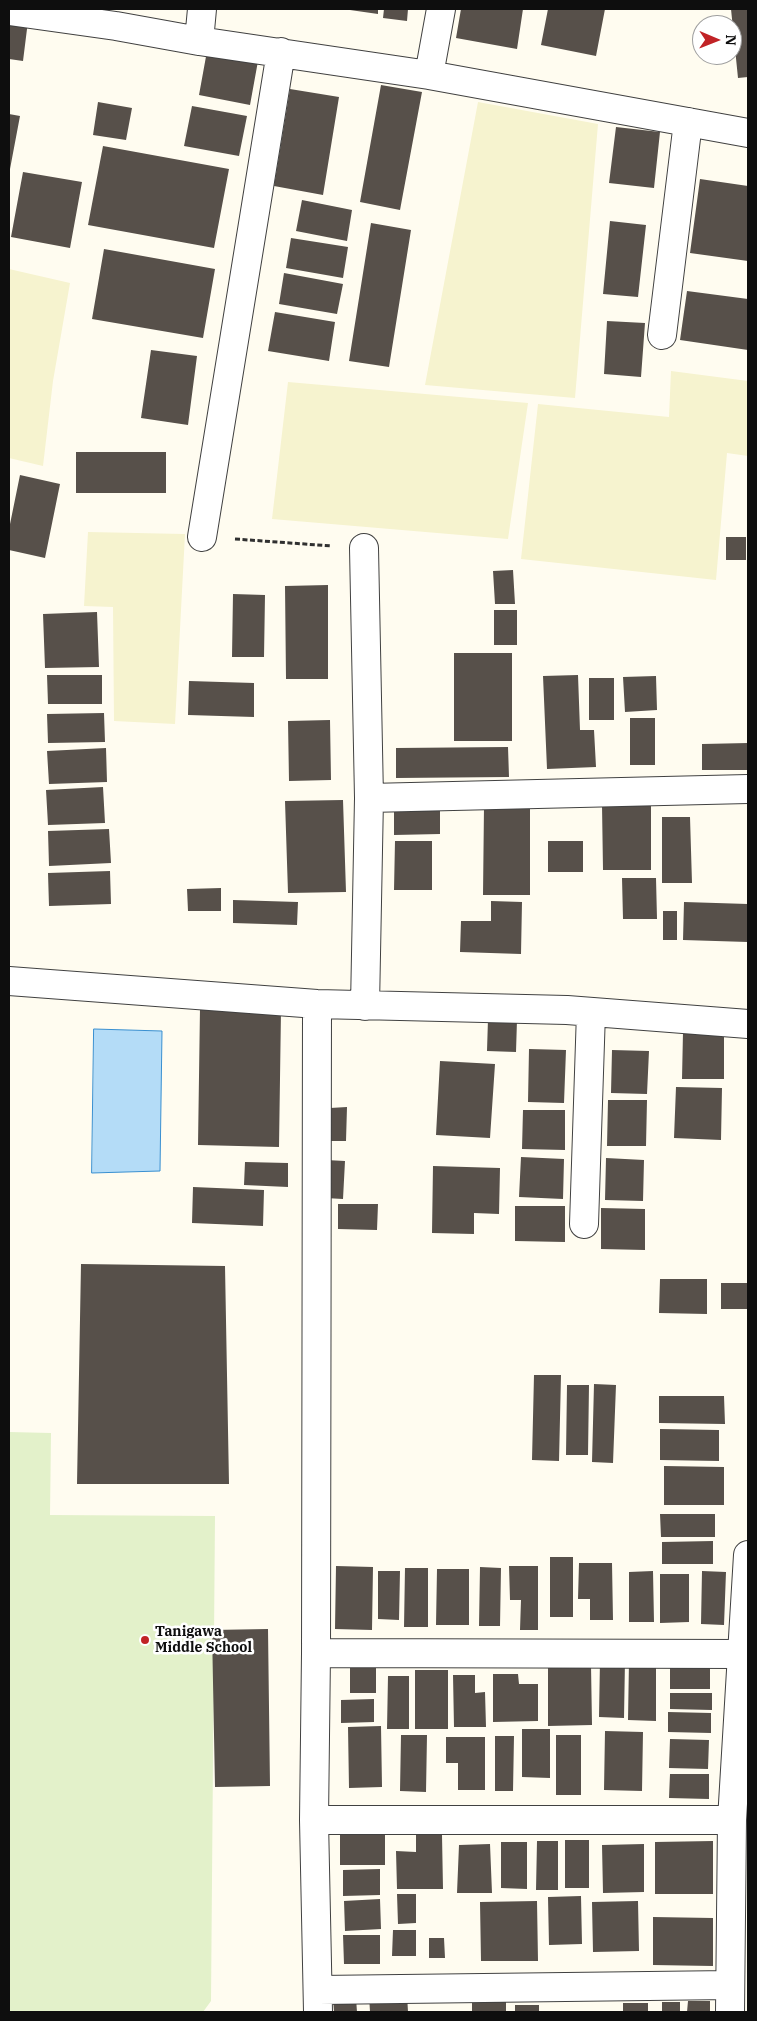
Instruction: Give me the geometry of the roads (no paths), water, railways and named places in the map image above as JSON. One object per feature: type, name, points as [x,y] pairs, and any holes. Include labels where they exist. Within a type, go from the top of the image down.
[{"type":"street","points":[[199,41],[202,9]]},
{"type":"street","points":[[429,75],[441,9]]},
{"type":"street","points":[[9,11],[429,75],[748,133]]},
{"type":"street","points":[[202,537],[281,52]]},
{"type":"street","points":[[662,335],[688,122]]},
{"type":"street","points":[[364,548],[369,798],[365,1006]]},
{"type":"street","points":[[369,798],[748,789]]},
{"type":"street","points":[[9,981],[317,1004],[591,1012],[748,1024]]},
{"type":"street","points":[[317,1004],[314,1820],[319,2001],[730,1985]]},
{"type":"street","points":[[584,1224],[591,1012]]},
{"type":"street","points":[[730,2012],[732,1820],[748,1555]]},
{"type":"street","points":[[316,1653],[742,1654]]},
{"type":"street","points":[[314,1820],[732,1820]]},
{"type":"water","points":[[94,1029],[162,1031],[160,1171],[92,1173]]},
{"type":"place","name":"Tanigawa Middle School","points":[[145,1640]]}]
